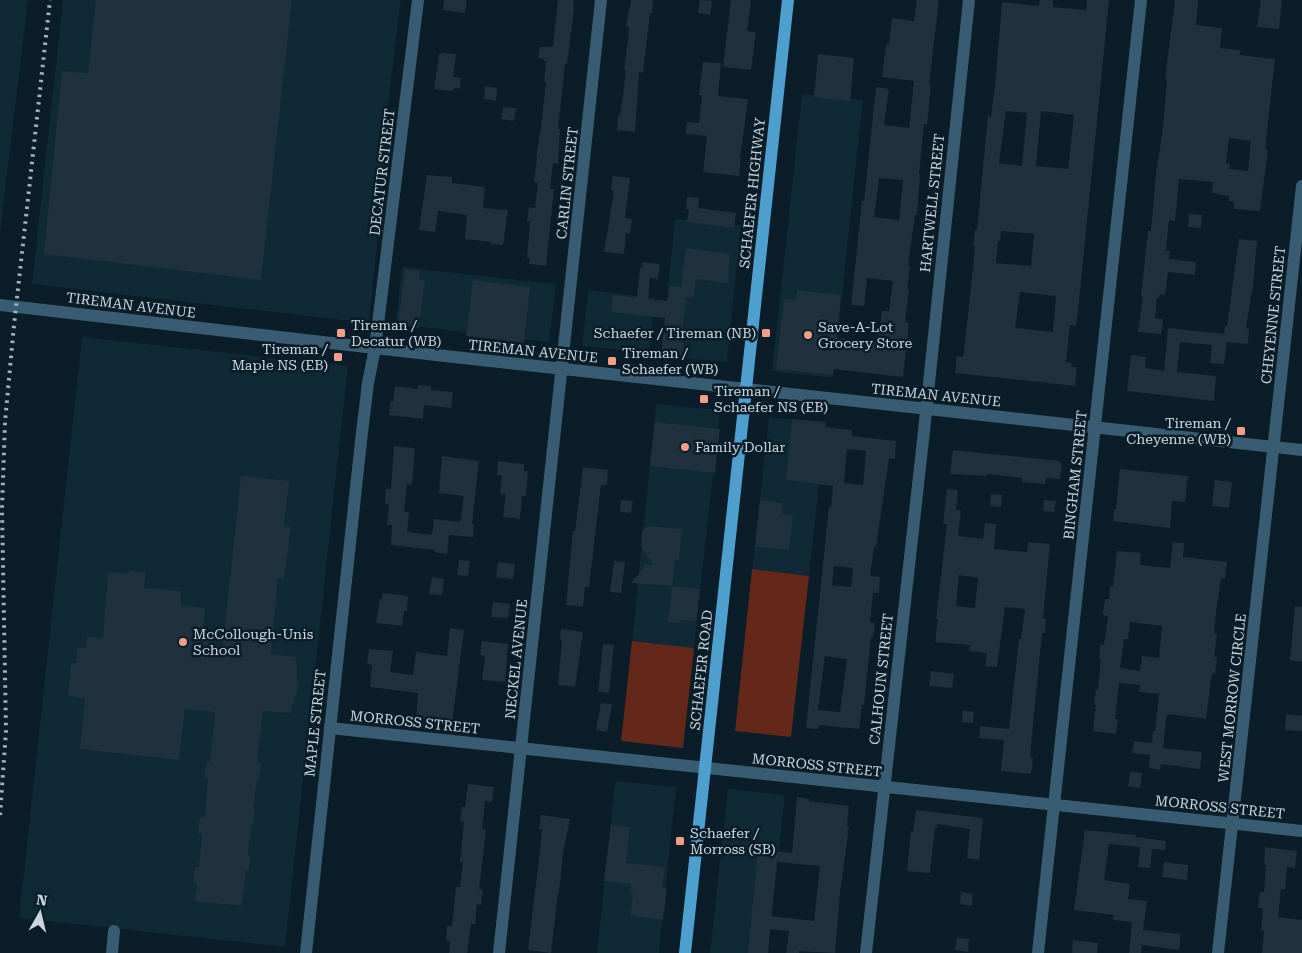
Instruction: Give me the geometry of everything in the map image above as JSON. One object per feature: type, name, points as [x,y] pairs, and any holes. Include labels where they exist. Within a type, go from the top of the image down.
[{"type":"main road","name":"SCHAEFER HIGHWAY","points":[[746,389],[788,0]]},
{"type":"main road","name":"SCHAEFER ROAD","points":[[685,953],[746,389]]},
{"type":"street","name":"DECATUR STREET","points":[[375,348],[418,0]]},
{"type":"street","name":"CARLIN STREET","points":[[562,369],[601,0]]},
{"type":"street","name":"HARTWELL STREET","points":[[926,409],[969,0]]},
{"type":"street","name":"BINGHAM STREET","points":[[1038,953],[1141,0]]},
{"type":"street","name":"CHEYENNE STREET","points":[[1274,447],[1302,186]]},
{"type":"street","name":"TIREMAN AVENUE","points":[[0,305],[1302,450]]},
{"type":"street","name":"MAPLE STREET","points":[[306,953],[361,441],[368,383],[375,348]]},
{"type":"street","name":"NECKEL AVENUE","points":[[499,953],[562,369]]},
{"type":"street","name":"CALHOUN STREET","points":[[866,953],[926,409]]},
{"type":"street","name":"WEST MORROW CIRCLE","points":[[1218,953],[1274,447]]},
{"type":"street","name":"MORROSS STREET","points":[[330,728],[1302,831]]},
{"type":"street","points":[[112,953],[114,931]]},
{"type":"shaded area","points":[[0,0],[28,0],[0,233]]},
{"type":"shaded area","points":[[63,0],[401,0],[385,130],[389,131],[369,323],[32,284]]},
{"type":"shaded area","points":[[802,94],[863,100],[833,378],[772,371]]},
{"type":"shaded area","points":[[675,219],[741,225],[727,362],[661,356]]},
{"type":"shaded area","points":[[402,267],[556,284],[549,342],[396,324]]},
{"type":"shaded area","points":[[588,290],[655,298],[649,353],[582,346]]},
{"type":"shaded area","name":"McCollough-Unis School","points":[[82,337],[348,366],[285,947],[19,918]]},
{"type":"shaded area","points":[[656,404],[720,410],[694,648],[632,641]]},
{"type":"shaded area","points":[[769,417],[826,423],[809,576],[752,569]]},
{"type":"shaded area","points":[[752,569],[809,576],[791,737],[735,731]]},
{"type":"shaded area","points":[[632,641],[694,648],[683,748],[621,741]]},
{"type":"shaded area","points":[[615,781],[676,787],[659,953],[597,953]]},
{"type":"shaded area","points":[[728,789],[785,795],[768,953],[710,953]]},
{"type":"building","points":[[96,0],[292,0],[261,280],[44,254],[62,71],[88,73]]},
{"type":"building","points":[[444,0],[467,0],[465,13],[443,10]]},
{"type":"building","points":[[558,0],[573,0],[574,9],[567,64],[565,64],[558,129],[560,129],[558,164],[553,163],[550,189],[554,189],[546,266],[529,264],[530,258],[527,258],[530,221],[527,221],[529,207],[535,208],[538,183],[534,182],[536,158],[546,82],[544,82],[546,61],[538,58],[540,47],[553,47]]},
{"type":"building","points":[[631,0],[653,0],[643,73],[639,72],[635,132],[617,130],[626,70],[624,70],[629,32],[628,26],[626,26]]},
{"type":"building","points":[[700,0],[712,1],[710,15],[698,13]]},
{"type":"building","points":[[731,0],[751,0],[747,31],[756,32],[751,70],[723,67]]},
{"type":"building","points":[[917,0],[939,0],[929,84],[931,85],[927,124],[924,124],[917,215],[915,215],[908,266],[910,266],[907,289],[909,290],[905,322],[909,323],[903,377],[833,369],[833,375],[776,369],[784,299],[796,300],[797,290],[841,295],[837,338],[878,342],[882,311],[889,311],[893,281],[867,278],[864,306],[851,305],[862,201],[864,201],[876,87],[889,89],[884,125],[909,128],[914,81],[882,77],[886,44],[889,44],[892,18],[914,21]],"holes":[[[879,178],[903,180],[899,220],[874,217]]]},
{"type":"building","points":[[1040,0],[1053,0],[1053,7],[1086,10],[1087,0],[1109,0],[1078,311],[1076,326],[1070,325],[1066,362],[1072,363],[1071,367],[1077,367],[1075,386],[955,373],[957,356],[963,357],[964,351],[975,246],[973,246],[975,230],[977,230],[988,116],[991,117],[995,86],[1002,2],[1039,6]],"holes":[[[1006,111],[1027,113],[1022,166],[999,163]],[[1041,111],[1074,115],[1068,169],[1036,166]],[[1001,231],[1034,234],[1031,266],[996,263],[998,241],[1000,241]],[[1020,292],[1056,296],[1053,332],[1015,328]]]},
{"type":"building","points":[[1175,0],[1198,0],[1196,25],[1222,28],[1220,48],[1240,50],[1240,55],[1275,59],[1265,149],[1268,150],[1260,211],[1234,209],[1234,202],[1229,201],[1229,196],[1212,193],[1213,182],[1179,179],[1175,221],[1169,220],[1166,251],[1170,251],[1169,259],[1196,262],[1195,275],[1168,272],[1165,295],[1160,294],[1159,298],[1157,298],[1155,318],[1163,319],[1161,334],[1138,332],[1148,231],[1151,231],[1156,173],[1163,128],[1167,79],[1165,79]],"holes":[[[1229,138],[1251,141],[1248,171],[1229,169],[1230,164],[1226,163]]]},
{"type":"building","points":[[1261,0],[1282,0],[1279,29],[1257,27]]},
{"type":"building","points":[[439,54],[456,54],[453,77],[461,78],[460,89],[454,88],[453,91],[434,89]]},
{"type":"building","points":[[818,54],[854,58],[850,101],[814,97]]},
{"type":"building","points":[[703,62],[721,63],[718,96],[748,99],[739,176],[703,172],[707,136],[686,134],[687,122],[699,123],[702,95],[699,95]]},
{"type":"building","points":[[485,86],[497,88],[496,101],[484,99]]},
{"type":"building","points":[[503,107],[516,108],[514,121],[501,119]]},
{"type":"building","points":[[427,175],[452,177],[452,183],[485,187],[483,208],[508,210],[503,245],[465,239],[467,215],[438,211],[435,232],[419,230]]},
{"type":"building","points":[[613,176],[630,178],[625,218],[632,219],[630,234],[626,233],[624,254],[604,252],[614,191],[611,190]]},
{"type":"building","points":[[687,197],[699,198],[698,208],[736,213],[734,228],[687,222],[689,209],[686,209]]},
{"type":"building","points":[[1189,214],[1202,215],[1201,228],[1188,227]]},
{"type":"building","points":[[1239,239],[1257,241],[1253,285],[1246,328],[1249,329],[1248,344],[1227,342],[1224,364],[1210,363],[1212,345],[1180,342],[1177,372],[1216,376],[1214,401],[1127,391],[1131,355],[1146,357],[1145,368],[1164,371],[1168,328],[1224,334],[1225,326],[1227,326]]},
{"type":"building","points":[[686,248],[730,254],[728,283],[696,279],[694,298],[686,297],[681,343],[684,343],[682,358],[661,355],[665,318],[611,312],[613,295],[637,298],[640,267],[642,268],[643,262],[660,264],[658,279],[650,278],[648,299],[667,301],[670,286],[681,287]]},
{"type":"building","points":[[405,269],[420,271],[419,279],[425,279],[419,328],[398,325]]},
{"type":"building","points":[[473,280],[530,287],[524,343],[466,336]]},
{"type":"building","points":[[418,385],[431,386],[431,390],[453,392],[451,408],[424,405],[423,419],[389,415],[395,386],[418,389]]},
{"type":"building","points":[[792,419],[826,422],[825,427],[852,430],[852,436],[896,441],[895,459],[889,458],[870,576],[880,577],[879,593],[873,593],[870,622],[875,623],[873,638],[871,637],[864,705],[862,705],[859,729],[819,725],[818,729],[806,728],[829,506],[831,507],[833,486],[786,480]],"holes":[[[847,449],[866,451],[863,485],[844,483]],[[834,566],[853,568],[851,587],[832,585]],[[825,656],[847,659],[840,712],[818,710]]]},
{"type":"building","name":"Family Dollar","points":[[655,422],[720,429],[715,473],[650,466]]},
{"type":"building","points":[[394,446],[415,448],[412,485],[407,484],[404,512],[409,512],[407,532],[432,535],[434,519],[460,522],[464,496],[439,493],[442,456],[479,461],[472,524],[474,524],[473,537],[449,535],[447,554],[434,552],[435,550],[391,545],[392,525],[387,525],[389,504],[385,504],[386,489],[391,489]]},
{"type":"building","points":[[953,450],[1059,461],[1059,463],[1062,463],[1060,479],[1046,478],[1045,484],[1022,482],[1022,478],[987,474],[987,476],[950,474]]},
{"type":"building","points":[[498,461],[524,464],[524,471],[528,471],[526,496],[522,496],[520,519],[503,517],[506,494],[500,494],[502,476],[497,475]]},
{"type":"building","points":[[583,467],[608,470],[607,485],[601,485],[589,587],[585,587],[583,607],[566,605],[573,531],[575,531]]},
{"type":"building","points":[[1120,469],[1188,476],[1185,502],[1172,501],[1170,528],[1113,521]]},
{"type":"building","points":[[241,476],[289,481],[284,526],[291,527],[284,579],[278,579],[271,654],[296,657],[298,688],[290,713],[263,711],[257,763],[261,763],[253,808],[255,808],[254,824],[251,825],[248,854],[251,855],[249,871],[246,871],[242,906],[195,901],[197,884],[193,882],[195,867],[199,867],[202,834],[198,833],[200,817],[205,818],[208,779],[204,778],[207,762],[210,762],[215,712],[185,709],[179,760],[80,749],[85,699],[68,696],[71,663],[77,663],[77,648],[86,648],[87,637],[103,638],[108,572],[128,574],[129,570],[146,573],[144,588],[181,591],[181,605],[205,608],[203,631],[222,653]]},
{"type":"building","points":[[1215,480],[1232,482],[1229,508],[1212,506]]},
{"type":"building","points":[[947,489],[958,490],[956,510],[961,510],[958,536],[983,539],[985,523],[996,524],[994,549],[1027,552],[1028,542],[1050,544],[1043,618],[1046,619],[1045,633],[1042,633],[1030,757],[1033,758],[1031,774],[1001,771],[1004,740],[979,738],[980,726],[1009,729],[1019,639],[1021,639],[1025,609],[1005,607],[997,667],[985,666],[987,653],[969,651],[970,645],[935,642],[947,524],[943,524]],"holes":[[[959,575],[978,578],[975,608],[956,606]]]},
{"type":"building","points":[[991,494],[1002,495],[1001,507],[990,506]]},
{"type":"building","points":[[621,500],[633,501],[631,513],[620,512]]},
{"type":"building","points":[[760,500],[783,503],[782,514],[793,515],[789,550],[755,547]]},
{"type":"building","points":[[1044,500],[1056,501],[1054,512],[1043,511]]},
{"type":"building","points":[[648,526],[682,529],[679,560],[675,560],[672,586],[631,583],[643,569],[644,564],[653,565],[641,546],[642,531]]},
{"type":"building","points":[[1173,542],[1184,543],[1183,557],[1227,562],[1225,579],[1221,578],[1217,605],[1214,633],[1217,634],[1214,657],[1217,657],[1215,674],[1212,673],[1206,719],[1168,714],[1166,719],[1163,748],[1202,752],[1200,769],[1161,764],[1160,770],[1149,768],[1150,755],[1132,753],[1134,741],[1152,743],[1153,731],[1155,731],[1159,694],[1139,692],[1140,685],[1119,683],[1115,719],[1118,719],[1116,734],[1093,731],[1096,705],[1094,705],[1096,690],[1098,690],[1101,659],[1099,659],[1100,644],[1104,645],[1108,616],[1103,615],[1105,599],[1109,599],[1110,586],[1113,587],[1117,551],[1141,553],[1140,565],[1170,568]],"holes":[[[1130,622],[1162,626],[1159,658],[1142,656],[1140,671],[1120,668],[1124,639],[1128,639]]]},
{"type":"building","points":[[459,560],[470,561],[468,576],[457,575]]},
{"type":"building","points":[[614,561],[625,562],[621,593],[610,592]]},
{"type":"building","points":[[498,562],[515,564],[513,579],[496,577]]},
{"type":"building","points":[[432,577],[444,579],[442,595],[429,594]]},
{"type":"building","points":[[672,586],[700,589],[696,621],[680,620],[679,623],[668,622]]},
{"type":"building","points":[[383,593],[408,596],[407,611],[404,611],[402,626],[376,623],[380,599],[382,599]]},
{"type":"building","points":[[493,602],[510,604],[508,618],[491,617]]},
{"type":"building","points":[[1295,606],[1302,607],[1302,662],[1290,660]]},
{"type":"building","points":[[450,628],[464,630],[452,723],[416,718],[418,693],[370,687],[372,665],[367,664],[369,649],[393,651],[390,672],[413,675],[416,652],[447,656]]},
{"type":"building","points":[[561,629],[583,632],[575,687],[558,685],[562,640],[560,640]]},
{"type":"building","points":[[482,641],[508,644],[505,682],[482,680],[485,656],[480,655]]},
{"type":"building","points":[[603,644],[614,645],[609,693],[598,692]]},
{"type":"building","points":[[931,671],[954,674],[952,688],[929,686]]},
{"type":"building","points":[[601,703],[612,704],[607,732],[596,730]]},
{"type":"building","points":[[963,710],[974,712],[973,723],[962,722]]},
{"type":"building","points":[[1286,714],[1302,716],[1302,731],[1285,730]]},
{"type":"building","points":[[1130,772],[1142,773],[1140,788],[1128,786]]},
{"type":"building","points":[[468,784],[494,787],[492,802],[485,801],[482,829],[486,830],[479,889],[483,890],[481,905],[477,904],[475,924],[471,924],[467,953],[449,953],[450,941],[446,940],[447,926],[452,926],[456,887],[460,887],[463,862],[460,862],[464,822],[460,821],[462,807],[465,807]]},
{"type":"building","points":[[797,797],[809,799],[809,801],[849,806],[847,826],[849,827],[840,893],[835,953],[799,951],[799,953],[786,953],[789,931],[770,929],[768,953],[748,953],[758,850],[792,853]],"holes":[[[777,862],[820,866],[814,921],[771,916]]]},
{"type":"building","points":[[916,810],[983,818],[979,860],[967,858],[970,829],[937,824],[930,873],[907,871],[911,831],[913,832]]},
{"type":"building","points":[[541,815],[570,819],[563,853],[551,953],[528,950],[540,851],[542,829],[539,829]]},
{"type":"building","points":[[611,825],[630,827],[626,863],[665,867],[662,888],[667,888],[663,920],[630,916],[633,894],[630,893],[631,884],[604,881]]},
{"type":"building","points":[[1085,830],[1136,835],[1136,837],[1166,841],[1165,850],[1152,849],[1150,868],[1138,867],[1140,847],[1109,844],[1104,880],[1130,884],[1128,899],[1147,901],[1143,930],[1181,934],[1179,950],[1142,945],[1141,953],[1129,953],[1132,922],[1113,920],[1114,915],[1074,910]]},
{"type":"building","points":[[1265,847],[1297,851],[1295,868],[1287,867],[1285,890],[1281,889],[1278,917],[1302,920],[1302,953],[1262,953],[1264,931],[1261,930],[1263,908],[1258,908],[1260,892],[1264,892]]},
{"type":"building","points":[[1164,862],[1188,865],[1187,880],[1162,877]]},
{"type":"building","points":[[961,892],[973,894],[972,906],[960,904]]},
{"type":"building","points":[[957,938],[969,939],[968,952],[955,950]]},
{"type":"building","points":[[1073,940],[1098,943],[1097,953],[1072,953]]},
{"type":"railway","points":[[0,815],[6,731],[2,509],[5,422],[50,0]]},
{"type":"place","name":"Tireman / Decatur (WB)","points":[[341,333]]},
{"type":"place","name":"Schaefer / Tireman (NB)","points":[[766,333]]},
{"type":"place","name":"Save-A-Lot Grocery Store","points":[[808,335]]},
{"type":"place","name":"Tireman / Maple NS (EB)","points":[[338,357]]},
{"type":"place","name":"Tireman / Schaefer (WB)","points":[[612,361]]},
{"type":"place","name":"Tireman / Schaefer NS (EB)","points":[[704,399]]},
{"type":"place","name":"Tireman / Cheyenne (WB)","points":[[1241,431]]},
{"type":"place","name":"Family Dollar","points":[[685,447]]},
{"type":"place","name":"McCollough-Unis School","points":[[183,642]]},
{"type":"place","name":"Schaefer / Morross (SB)","points":[[680,841]]}]
